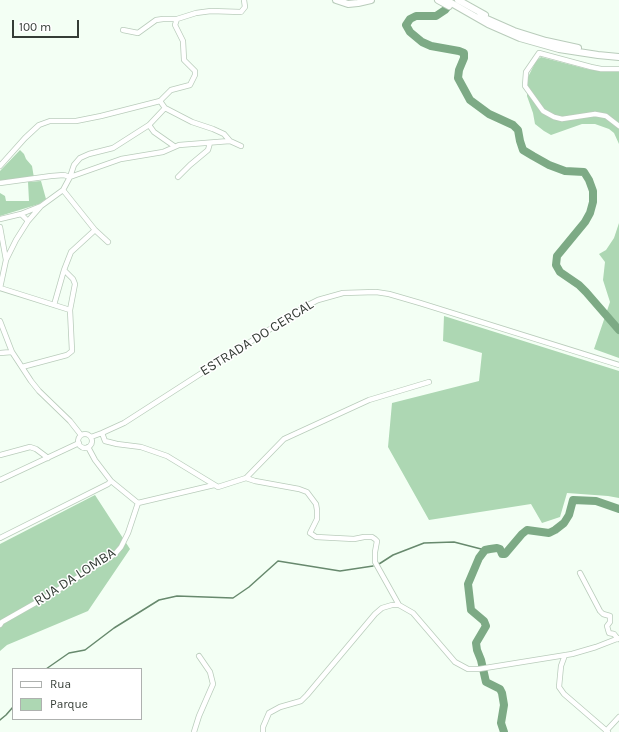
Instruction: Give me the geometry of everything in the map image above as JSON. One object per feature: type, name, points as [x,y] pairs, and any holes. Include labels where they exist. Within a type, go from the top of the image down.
[{"type":"highway","points":[[336,0],[348,4],[371,0]]},
{"type":"highway","points":[[442,0],[459,5],[514,31],[567,46],[619,53]]},
{"type":"highway","points":[[451,0],[488,24],[516,37],[545,46],[574,52],[619,57]]},
{"type":"street","points":[[123,30],[138,33],[156,20],[177,19],[196,13],[211,11],[241,12],[245,7],[244,0]]},
{"type":"street","points":[[0,166],[39,125],[50,121],[76,121],[160,101],[171,90],[190,85],[195,76],[195,71],[184,60],[183,42],[176,25],[177,19]]},
{"type":"street","points":[[619,69],[591,67],[538,53],[526,72],[525,86],[543,111],[554,117],[562,119],[595,114],[606,116],[619,126]]},
{"type":"street","points":[[160,101],[165,108],[192,122],[224,134],[230,141],[240,146]]},
{"type":"street","points":[[70,310],[0,288],[6,260],[28,221],[41,206],[63,190],[70,177],[74,164],[80,158],[89,154],[113,148],[149,125],[165,108]]},
{"type":"street","points":[[149,125],[154,132],[174,146]]},
{"type":"street","points":[[0,183],[51,176],[64,175],[70,177],[121,159],[163,152],[174,146],[192,143],[230,141]]},
{"type":"street","points":[[178,178],[190,165],[208,150],[210,143]]},
{"type":"street","points":[[63,190],[95,230],[108,242]]},
{"type":"street","points":[[0,219],[21,214],[41,206]]},
{"type":"street","points":[[21,214],[28,221]]},
{"type":"street","points":[[0,227],[6,260]]},
{"type":"street","points":[[54,304],[71,252],[95,230]]},
{"type":"street","points":[[22,367],[67,355],[72,351],[70,310],[75,284],[73,279],[64,270]]},
{"type":"street","name":"ESTRADA DO CERCAL","points":[[91,437],[124,423],[306,306],[318,300],[343,293],[376,292],[408,299],[619,365]]},
{"type":"street","points":[[0,320],[12,352],[22,367],[39,391],[81,435]]},
{"type":"street","points":[[0,353],[12,352]]},
{"type":"street","points":[[102,433],[105,441],[117,444],[141,446],[167,456],[218,487],[246,478],[284,438],[369,400],[429,382]]},
{"type":"street","points":[[81,435],[85,434],[91,437],[92,441],[88,447]]},
{"type":"street","points":[[81,435],[78,439],[79,443],[84,448],[88,447]]},
{"type":"street","points":[[0,480],[79,443]]},
{"type":"street","points":[[0,455],[30,447],[36,449],[48,458]]},
{"type":"street","points":[[88,447],[95,460],[111,481],[138,503],[214,485]]},
{"type":"street","points":[[246,478],[307,492],[316,504],[317,519],[310,533],[316,537],[354,539],[364,536],[375,539],[377,541],[375,552],[376,562],[399,605]]},
{"type":"street","points":[[0,538],[108,484],[111,481]]},
{"type":"street","name":"RUA DA LOMBA","points":[[0,625],[2,622],[53,593],[115,554],[124,542],[138,503]]},
{"type":"street","points":[[263,732],[263,727],[268,713],[301,700],[308,695],[375,614],[382,608],[392,605],[399,605],[413,613],[455,662],[468,669],[487,668],[565,655],[596,647],[618,638],[614,634],[609,633],[608,626],[610,616],[603,614],[600,611],[580,573]]},
{"type":"street","points":[[565,655],[561,666],[558,687],[564,694],[607,731],[619,717]]},
{"type":"street","points":[[194,732],[199,716],[213,684],[210,672],[199,656]]},
{"type":"green space","points":[[541,57],[587,69],[619,71],[619,144],[614,133],[609,129],[595,124],[582,124],[551,135],[535,124],[527,96],[528,77],[536,61]]},
{"type":"green space","points":[[20,150],[32,166],[34,178],[0,182],[0,171]]},
{"type":"green space","points":[[41,181],[46,199],[39,204],[0,216],[0,193],[5,196],[6,201],[29,201],[28,182]]},
{"type":"green space","points":[[619,223],[619,358],[594,349],[610,302],[603,280],[605,262],[599,254],[606,250],[614,238]]},
{"type":"green space","points":[[444,316],[619,371],[619,498],[567,493],[560,517],[542,523],[531,504],[429,520],[388,447],[392,403],[479,381],[482,353],[443,341]]},
{"type":"green space","points":[[95,495],[130,549],[88,611],[7,645],[0,651],[0,544]]},
{"type":"waterway","points":[[453,0],[445,10],[436,16],[416,16],[410,19],[406,25],[410,32],[422,42],[431,46],[464,53],[458,78],[470,100],[489,114],[513,125],[518,130],[523,150],[549,165],[565,171],[584,172],[593,191],[593,202],[590,213],[585,222],[557,256],[556,265],[560,272],[579,285],[586,292],[619,330]]},
{"type":"waterway","points":[[504,732],[501,723],[504,705],[502,693],[500,689],[486,682],[477,650],[476,643],[486,626],[484,621],[471,610],[468,584],[479,558],[485,550],[490,549],[497,548],[500,549],[502,554],[505,554],[527,530],[549,533],[555,530],[564,523],[569,515],[573,500],[596,501],[619,509]]},
{"type":"waterway","points":[[379,564],[393,555],[424,543],[454,542],[485,550]]},
{"type":"waterway","points":[[47,668],[69,653],[85,650],[114,628],[159,600],[177,596],[233,598],[249,587],[278,561],[340,571],[373,566]]},
{"type":"waterway","points":[[0,720],[12,708]]}]
